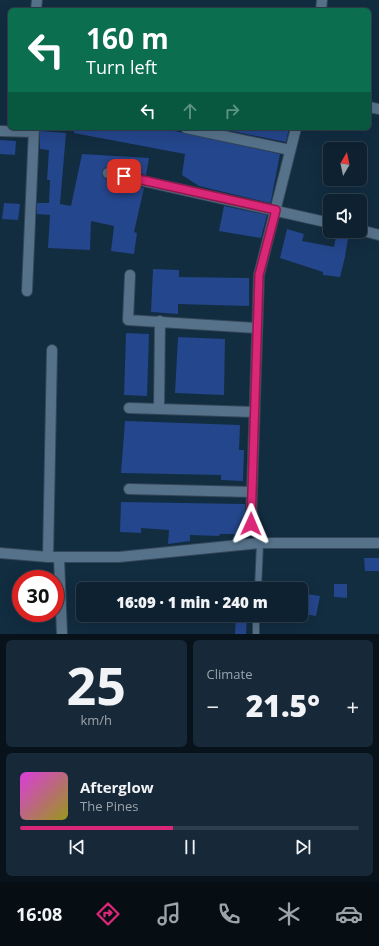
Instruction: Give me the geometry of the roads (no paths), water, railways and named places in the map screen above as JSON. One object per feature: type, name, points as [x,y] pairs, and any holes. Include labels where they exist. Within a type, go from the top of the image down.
[{"type":"street","points":[[0,131],[33,130],[27,291]]},
{"type":"street","points":[[195,130],[290,150]]},
{"type":"street","points":[[251,524],[259,275],[295,130]]},
{"type":"street","points":[[108,173],[323,221]]},
{"type":"street","points":[[367,231],[379,234]]},
{"type":"street","points":[[130,275],[128,320],[257,328]]},
{"type":"street","points":[[160,321],[160,409]]},
{"type":"street","points":[[48,557],[52,350]]},
{"type":"street","points":[[129,408],[254,412]]},
{"type":"street","points":[[129,489],[252,492]]},
{"type":"street","points":[[0,553],[59,558],[119,557],[260,543],[379,543]]},
{"type":"street","points":[[59,558],[62,634]]},
{"type":"lane","points":[[258,582],[260,543]]},
{"type":"lane","points":[[256,622],[256,634]]}]
